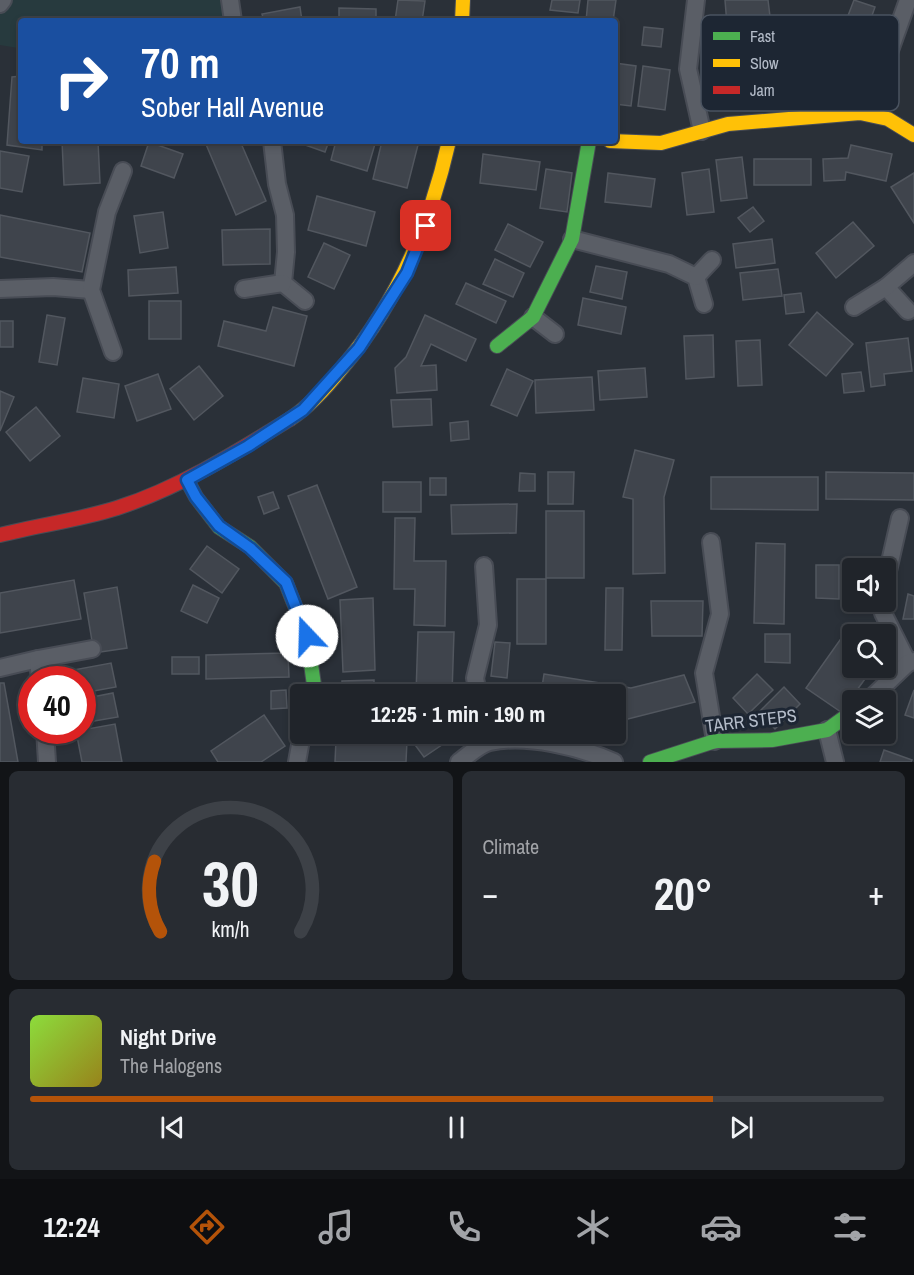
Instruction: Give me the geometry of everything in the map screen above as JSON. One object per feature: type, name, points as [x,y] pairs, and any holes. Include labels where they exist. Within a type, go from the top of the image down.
[{"type":"street","points":[[0,4],[3,0]]},
{"type":"street","points":[[230,0],[233,18]]},
{"type":"street","points":[[462,18],[463,0]]},
{"type":"street","points":[[696,0],[688,69],[702,131]]},
{"type":"street","points":[[899,25],[908,0]]},
{"type":"street","points":[[618,141],[660,142],[728,124],[874,114],[890,119],[914,135]]},
{"type":"street","points":[[272,144],[277,184],[285,215],[286,252],[283,283]]},
{"type":"street","points":[[0,535],[117,508],[187,480],[248,446],[303,410],[359,348],[407,273],[426,226],[443,170],[447,144]]},
{"type":"street","points":[[497,346],[532,317],[572,239],[588,144]]},
{"type":"street","points":[[113,352],[91,290],[107,212],[123,171]]},
{"type":"street","points":[[572,239],[669,264],[696,277],[704,304]]},
{"type":"street","points":[[696,277],[711,260]]},
{"type":"street","points":[[854,307],[886,287],[914,263]]},
{"type":"street","points":[[244,289],[283,283],[305,302]]},
{"type":"street","points":[[0,290],[53,287],[91,290]]},
{"type":"street","points":[[886,287],[908,311]]},
{"type":"street","points":[[532,317],[555,334]]},
{"type":"street","points":[[187,480],[196,497],[219,526],[250,548],[286,582],[307,636],[314,684]]},
{"type":"street","points":[[891,558],[900,518]]},
{"type":"street","points":[[711,542],[720,614],[704,673],[715,741]]},
{"type":"street","points":[[476,684],[475,678],[488,625],[484,566]]},
{"type":"street","points":[[880,690],[911,662],[883,612]]},
{"type":"street","points":[[0,668],[92,650]]},
{"type":"street","points":[[38,659],[39,666]]},
{"type":"street","name":"TARR STEPS","points":[[650,762],[715,741],[772,740],[827,729],[842,719]]},
{"type":"street","points":[[827,729],[834,762]]},
{"type":"street","points":[[46,744],[47,762]]},
{"type":"street","points":[[297,762],[300,744]]},
{"type":"street","points":[[459,762],[481,744]]},
{"type":"street","points":[[550,744],[592,753],[614,762]]},
{"type":"green space","points":[[0,0],[230,0],[233,18],[18,18],[18,48],[0,45]]},
{"type":"building","points":[[398,0],[425,1],[422,18],[395,18]]},
{"type":"building","points":[[552,0],[580,0],[578,13],[550,10]]},
{"type":"building","points":[[588,0],[616,0],[613,18],[586,18]]},
{"type":"building","points":[[725,0],[768,0],[770,15],[726,15]]},
{"type":"building","points":[[854,0],[875,7],[872,15],[848,15]]},
{"type":"building","points":[[300,7],[302,18],[263,18],[262,14]]},
{"type":"building","points":[[339,8],[376,9],[376,18],[339,18]]},
{"type":"building","points":[[644,27],[663,29],[661,47],[642,45]]},
{"type":"building","points":[[618,63],[636,66],[631,106],[618,104]]},
{"type":"building","points":[[643,66],[670,70],[665,110],[638,106]]},
{"type":"building","points":[[18,76],[18,144],[42,144],[42,150],[7,145],[12,77]]},
{"type":"building","points":[[62,144],[98,144],[100,183],[64,185]]},
{"type":"building","points":[[148,144],[183,154],[174,178],[141,166]]},
{"type":"building","points":[[206,144],[241,144],[266,201],[236,215]]},
{"type":"building","points":[[302,144],[328,144],[325,152]]},
{"type":"building","points":[[335,144],[375,144],[367,171],[331,160]]},
{"type":"building","points":[[381,144],[418,144],[407,188],[373,179]]},
{"type":"building","points":[[851,145],[892,154],[886,181],[846,172],[845,180],[824,181],[823,159],[848,158]]},
{"type":"building","points":[[0,151],[29,156],[22,192],[0,188]]},
{"type":"building","points":[[483,154],[540,162],[536,190],[480,183]]},
{"type":"building","points":[[742,157],[747,198],[721,201],[716,160]]},
{"type":"building","points":[[754,159],[811,159],[811,185],[754,185]]},
{"type":"building","points":[[546,169],[572,173],[567,212],[540,208]]},
{"type":"building","points":[[709,169],[714,212],[687,215],[682,173]]},
{"type":"building","points":[[608,173],[655,179],[651,207],[605,202]]},
{"type":"building","points":[[914,173],[914,223],[891,187]]},
{"type":"building","points":[[317,196],[375,212],[366,246],[308,230]]},
{"type":"building","points":[[753,207],[764,221],[750,232],[738,218]]},
{"type":"building","points":[[163,212],[168,248],[140,253],[134,216]]},
{"type":"building","points":[[0,215],[90,233],[82,272],[0,257]]},
{"type":"building","points":[[853,222],[874,246],[836,278],[816,253]]},
{"type":"building","points":[[508,224],[543,242],[530,267],[495,250]]},
{"type":"building","points":[[270,229],[270,264],[223,265],[222,230]]},
{"type":"building","points":[[772,239],[775,263],[736,268],[733,244]]},
{"type":"building","points":[[324,243],[350,255],[334,289],[308,277]]},
{"type":"building","points":[[495,259],[524,273],[513,297],[483,284]]},
{"type":"building","points":[[596,266],[627,272],[622,299],[590,292]]},
{"type":"building","points":[[176,267],[178,293],[129,296],[128,270]]},
{"type":"building","points":[[778,269],[782,296],[743,300],[740,273]]},
{"type":"building","points":[[466,283],[506,301],[496,323],[456,304]]},
{"type":"building","points":[[801,293],[804,312],[786,314],[784,295]]},
{"type":"building","points":[[583,298],[626,307],[621,334],[578,325]]},
{"type":"building","points":[[149,301],[181,301],[181,339],[149,339]]},
{"type":"building","points":[[273,307],[307,316],[294,366],[218,346],[224,321],[266,331]]},
{"type":"building","points":[[817,312],[853,344],[826,376],[789,345]]},
{"type":"building","points":[[47,315],[65,318],[57,365],[39,362]]},
{"type":"building","points":[[425,315],[476,339],[466,361],[431,344],[421,366],[436,365],[437,390],[397,393],[395,368],[406,357]]},
{"type":"building","points":[[0,321],[13,321],[13,347],[0,347]]},
{"type":"building","points":[[713,335],[714,377],[686,379],[684,336]]},
{"type":"building","points":[[908,338],[912,371],[884,374],[885,385],[871,387],[866,343]]},
{"type":"building","points":[[760,340],[762,385],[738,386],[736,341]]},
{"type":"building","points":[[199,366],[223,396],[194,420],[170,389]]},
{"type":"building","points":[[645,368],[647,397],[600,400],[598,371]]},
{"type":"building","points":[[507,369],[533,381],[517,416],[491,405]]},
{"type":"building","points":[[861,372],[864,391],[844,393],[842,374]]},
{"type":"building","points":[[158,374],[171,409],[137,421],[125,386]]},
{"type":"building","points":[[592,377],[594,410],[536,413],[535,380]]},
{"type":"building","points":[[83,378],[119,384],[114,418],[77,412]]},
{"type":"building","points":[[0,391],[14,397],[0,431]]},
{"type":"building","points":[[431,399],[432,425],[393,427],[391,400]]},
{"type":"building","points":[[36,407],[60,436],[30,461],[6,432]]},
{"type":"building","points":[[468,421],[469,439],[451,441],[450,423]]},
{"type":"building","points":[[635,450],[674,460],[664,497],[665,573],[633,574],[633,499],[623,497]]},
{"type":"building","points":[[548,472],[574,472],[573,504],[548,504]]},
{"type":"building","points":[[826,472],[914,473],[914,500],[826,499]]},
{"type":"building","points":[[520,473],[535,474],[535,491],[519,491]]},
{"type":"building","points":[[711,477],[818,477],[818,510],[711,509]]},
{"type":"building","points":[[430,478],[446,478],[446,495],[430,495]]},
{"type":"building","points":[[383,482],[421,482],[421,512],[383,512]]},
{"type":"building","points":[[317,485],[357,587],[328,599],[288,496]]},
{"type":"building","points":[[273,492],[279,508],[264,514],[258,497]]},
{"type":"building","points":[[517,504],[516,533],[452,534],[451,505]]},
{"type":"building","points":[[546,511],[584,511],[584,578],[546,578]]},
{"type":"building","points":[[395,518],[415,518],[414,561],[446,561],[445,626],[414,625],[415,589],[394,589]]},
{"type":"building","points":[[756,543],[785,544],[784,624],[754,623]]},
{"type":"building","points":[[207,546],[239,569],[222,593],[190,569]]},
{"type":"building","points":[[816,565],[839,565],[839,599],[816,598]]},
{"type":"building","points":[[517,579],[546,579],[546,644],[517,644]]},
{"type":"building","points":[[74,580],[81,619],[0,633],[0,593]]},
{"type":"building","points":[[193,585],[219,598],[207,623],[181,611]]},
{"type":"building","points":[[117,587],[127,648],[94,653],[84,593]]},
{"type":"building","points":[[606,588],[623,588],[622,650],[605,650]]},
{"type":"building","points":[[908,594],[914,596],[914,619],[903,619]]},
{"type":"building","points":[[373,598],[375,670],[343,672],[340,600]]},
{"type":"building","points":[[651,601],[703,601],[702,636],[652,636]]},
{"type":"building","points":[[418,632],[454,632],[452,684],[416,684]]},
{"type":"building","points":[[765,634],[790,634],[790,663],[765,662]]},
{"type":"building","points":[[842,637],[842,678],[866,678],[857,690],[842,690],[841,712],[806,688]]},
{"type":"building","points":[[495,642],[510,643],[507,678],[491,676]]},
{"type":"building","points":[[288,653],[289,677],[206,679],[206,655]]},
{"type":"building","points":[[172,657],[199,657],[199,674],[172,674]]},
{"type":"building","points":[[111,663],[116,687],[96,691],[95,666]]},
{"type":"building","points":[[544,674],[606,684],[542,684]]},
{"type":"building","points":[[757,674],[773,690],[748,714],[733,698]]},
{"type":"building","points":[[684,675],[695,702],[626,719],[626,687],[631,688]]},
{"type":"building","points":[[374,680],[374,684],[342,684],[342,681]]},
{"type":"building","points":[[0,683],[4,683],[18,762],[0,762]]},
{"type":"building","points":[[784,687],[800,704],[775,729],[759,712]]},
{"type":"building","points":[[286,690],[287,708],[271,709],[271,691]]},
{"type":"building","points":[[914,690],[914,718],[905,715]]},
{"type":"building","points":[[113,693],[118,717],[96,721],[96,696]]},
{"type":"building","points":[[264,715],[285,746],[261,762],[218,762],[211,751]]},
{"type":"building","points":[[115,724],[122,762],[82,762],[79,744],[96,744],[96,727]]},
{"type":"building","points":[[336,744],[407,744],[406,762],[335,762]]},
{"type":"building","points":[[414,744],[443,744],[424,757]]},
{"type":"building","points":[[884,750],[912,760],[911,762],[880,762]]},
{"type":"traffic: fast","points":[[497,346],[533,317],[572,239],[588,144]]},
{"type":"traffic: fast","points":[[187,480],[196,497],[219,527],[250,547],[286,583],[307,636],[314,684]]},
{"type":"traffic: fast","points":[[650,762],[715,741],[772,740],[827,730],[842,719]]},
{"type":"traffic: slow","points":[[462,18],[463,0]]},
{"type":"traffic: slow","points":[[618,141],[661,143],[728,124],[860,113],[888,119],[914,135]]},
{"type":"traffic: slow","points":[[290,419],[324,389],[362,343],[380,316],[422,232],[448,144]]},
{"type":"traffic: jam","points":[[0,535],[88,516],[140,500],[206,469],[290,419]]},
{"type":"route","points":[[307,636],[286,582],[250,548],[219,526],[205,510],[187,480],[248,446],[303,410],[359,348],[407,273],[426,226]]}]
